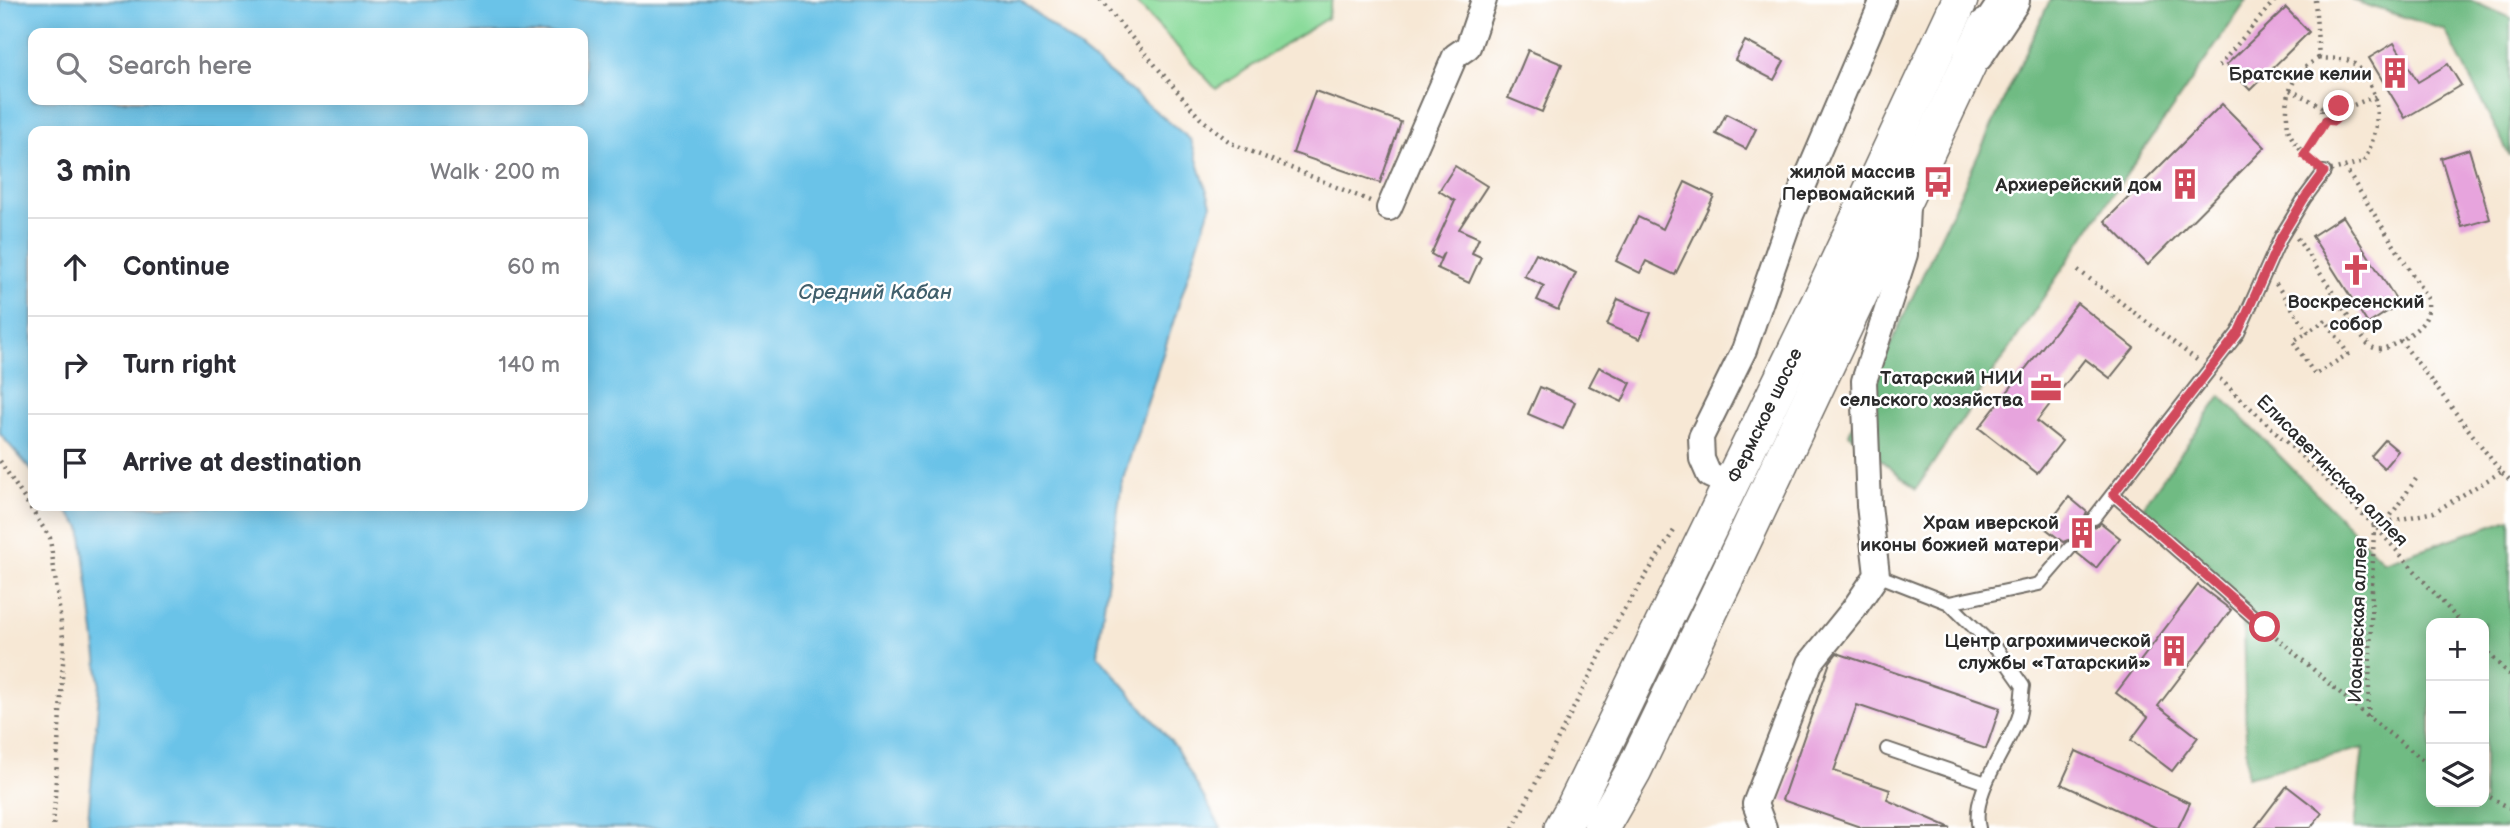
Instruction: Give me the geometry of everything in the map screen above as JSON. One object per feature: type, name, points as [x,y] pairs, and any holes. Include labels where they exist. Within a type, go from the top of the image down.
[{"type":"main road","name":"Фермское шоссе","points":[[1562,828],[1731,485],[1960,0]]},
{"type":"main road","name":"Фермское шоссе","points":[[1601,828],[1634,770],[1716,600],[1997,0]]},
{"type":"main road","points":[[1974,54],[2010,0]]},
{"type":"street","points":[[1389,208],[1455,56],[1468,47],[1484,0]]},
{"type":"street","points":[[1731,485],[1709,475],[1702,459],[1701,437],[1744,350],[1791,215],[1883,0]]},
{"type":"street","points":[[1764,828],[1755,804],[1810,663],[1853,610],[1877,575],[1869,505],[1864,381],[1905,254],[1908,191]]},
{"type":"lane","points":[[2094,518],[2238,333],[2281,237],[2324,172]]},
{"type":"lane","points":[[2113,494],[2265,627]]},
{"type":"lane","points":[[1949,604],[2039,584],[2070,548]]},
{"type":"lane","points":[[1877,575],[1949,604],[1999,652],[2022,686],[2019,717],[1986,783],[1976,816],[1979,828]]},
{"type":"lane","points":[[1887,749],[1986,783]]},
{"type":"path","points":[[1100,0],[1200,118],[1231,143],[1389,208]]},
{"type":"path","points":[[2219,66],[2274,0]]},
{"type":"path","points":[[2315,0],[2319,58]]},
{"type":"path","points":[[2319,58],[2346,60],[2362,69],[2376,96],[2377,122],[2373,142],[2364,162],[2324,172],[2304,155],[2288,132],[2287,101],[2290,90],[2303,67],[2319,58]]},
{"type":"path","points":[[2290,90],[2323,107]]},
{"type":"path","points":[[2340,110],[2376,96]]},
{"type":"path","points":[[2323,107],[2335,103],[2340,110],[2340,115],[2334,121],[2326,120]]},
{"type":"path","points":[[2323,107],[2326,120]]},
{"type":"path","points":[[2304,155],[2326,120]]},
{"type":"path","points":[[2289,226],[2370,346],[2378,349],[2388,347],[2423,324],[2428,313],[2428,299],[2345,168]]},
{"type":"path","name":"Елисаветинская аллея","points":[[2078,270],[2211,370],[2374,525],[2457,618]]},
{"type":"path","points":[[2267,270],[2308,331]]},
{"type":"path","points":[[2326,320],[2347,354],[2315,375],[2293,341],[2308,331],[2326,320]]},
{"type":"path","points":[[2400,340],[2510,480]]},
{"type":"path","points":[[0,461],[28,504]]},
{"type":"path","points":[[2374,525],[2434,512],[2501,471]]},
{"type":"path","points":[[2386,522],[2418,476]]},
{"type":"path","points":[[32,511],[50,538],[64,646],[53,828]]},
{"type":"path","points":[[1513,828],[1618,620],[1681,519]]},
{"type":"path","name":"Иоановская аллея","points":[[2368,717],[2374,525]]},
{"type":"path","points":[[2265,627],[2368,717],[2426,762]]},
{"type":"path","points":[[2489,653],[2510,676]]},
{"type":"path","points":[[2489,797],[2510,808]]},
{"type":"green space","points":[[1134,0],[1332,0],[1327,18],[1216,89]]},
{"type":"green space","points":[[2050,0],[2247,0],[2089,229],[1916,489],[1849,434]]},
{"type":"green space","points":[[2351,0],[2470,0],[2510,18],[2510,156],[2445,30]]},
{"type":"green space","points":[[2221,396],[2384,562],[2510,519],[2510,828],[2354,828],[2363,748],[2247,777],[2243,621],[2143,507]]},
{"type":"water","name":"Средний Кабан","points":[[0,0],[1020,0],[1191,140],[1211,204],[1122,482],[1097,654],[1175,746],[1221,828],[90,828],[88,820],[100,682],[81,527],[67,511],[588,511],[588,126],[28,126],[28,466],[0,434]]},
{"type":"building","points":[[2286,8],[2309,32],[2250,90],[2226,65]]},
{"type":"building","points":[[1745,41],[1784,61],[1774,80],[1735,60]]},
{"type":"building","name":"Братские келии","points":[[2394,43],[2418,82],[2448,64],[2461,85],[2405,118],[2369,58]]},
{"type":"building","points":[[1528,50],[1562,64],[1542,112],[1508,98]]},
{"type":"building","points":[[1315,91],[1401,122],[1380,183],[1293,153]]},
{"type":"building","name":"Архиерейский дом","points":[[2222,104],[2265,147],[2148,265],[2105,221]]},
{"type":"building","points":[[1726,114],[1756,129],[1746,149],[1716,134]]},
{"type":"building","points":[[2469,149],[2490,219],[2462,227],[2441,158]]},
{"type":"building","points":[[1455,166],[1487,186],[1459,229],[1479,238],[1472,253],[1481,257],[1469,283],[1437,268],[1444,252],[1440,259],[1431,254],[1455,201],[1439,191]]},
{"type":"building","points":[[1685,182],[1714,196],[1675,275],[1646,261],[1640,273],[1616,261],[1638,217],[1663,229]]},
{"type":"building","name":"Воскресенский собор","points":[[2343,216],[2399,304],[2368,324],[2312,236]]},
{"type":"building","points":[[1536,253],[1576,273],[1558,310],[1537,300],[1544,286],[1524,276]]},
{"type":"building","points":[[1618,299],[1651,313],[1640,339],[1607,325]]},
{"type":"building","points":[[2077,303],[2134,348],[2110,378],[2085,359],[2037,421],[2062,441],[2037,473],[1979,428]]},
{"type":"building","points":[[1599,367],[1631,383],[1622,402],[1589,386]]},
{"type":"building","points":[[1540,387],[1575,402],[1563,429],[1528,414]]},
{"type":"building","points":[[2385,440],[2398,451],[2384,468],[2371,456]]},
{"type":"building","name":"Храм иверской иконы божией матери","points":[[2069,497],[2087,512],[2085,517],[2088,524],[2093,527],[2101,523],[2120,538],[2096,568],[2077,553],[2078,546],[2075,541],[2063,542],[2045,528]]},
{"type":"building","name":"Центр агрохимической службы «Татарский»","points":[[2198,585],[2231,610],[2158,706],[2198,737],[2172,771],[2131,740],[2148,717],[2116,693]]},
{"type":"building","points":[[1837,653],[2000,708],[1986,749],[1857,705],[1834,771],[1890,790],[1887,800],[1951,828],[1863,828],[1782,800],[1830,662]]},
{"type":"building","points":[[2076,751],[2190,803],[2178,828],[2157,828],[2061,784]]},
{"type":"building","points":[[2287,786],[2322,813],[2310,828],[2255,828]]},
{"type":"place","name":"Братские келии","points":[[2395,73]]},
{"type":"place","name":"жилой массив Первомайский","points":[[1938,182]]},
{"type":"place","name":"Архиерейский дом","points":[[2185,184]]},
{"type":"place","name":"Воскресенский собор","points":[[2356,270]]},
{"type":"place","name":"Татарский НИИ сельского хозяйства","points":[[2046,388]]},
{"type":"place","name":"Храм иверской иконы божией матери","points":[[2082,533]]},
{"type":"place","name":"Центр агрохимической службы «Татарский»","points":[[2174,651]]},
{"type":"route","points":[[2265,627],[2113,494],[2238,333],[2281,237],[2324,172],[2304,155],[2326,120],[2334,121],[2338,118],[2339,106]]}]
